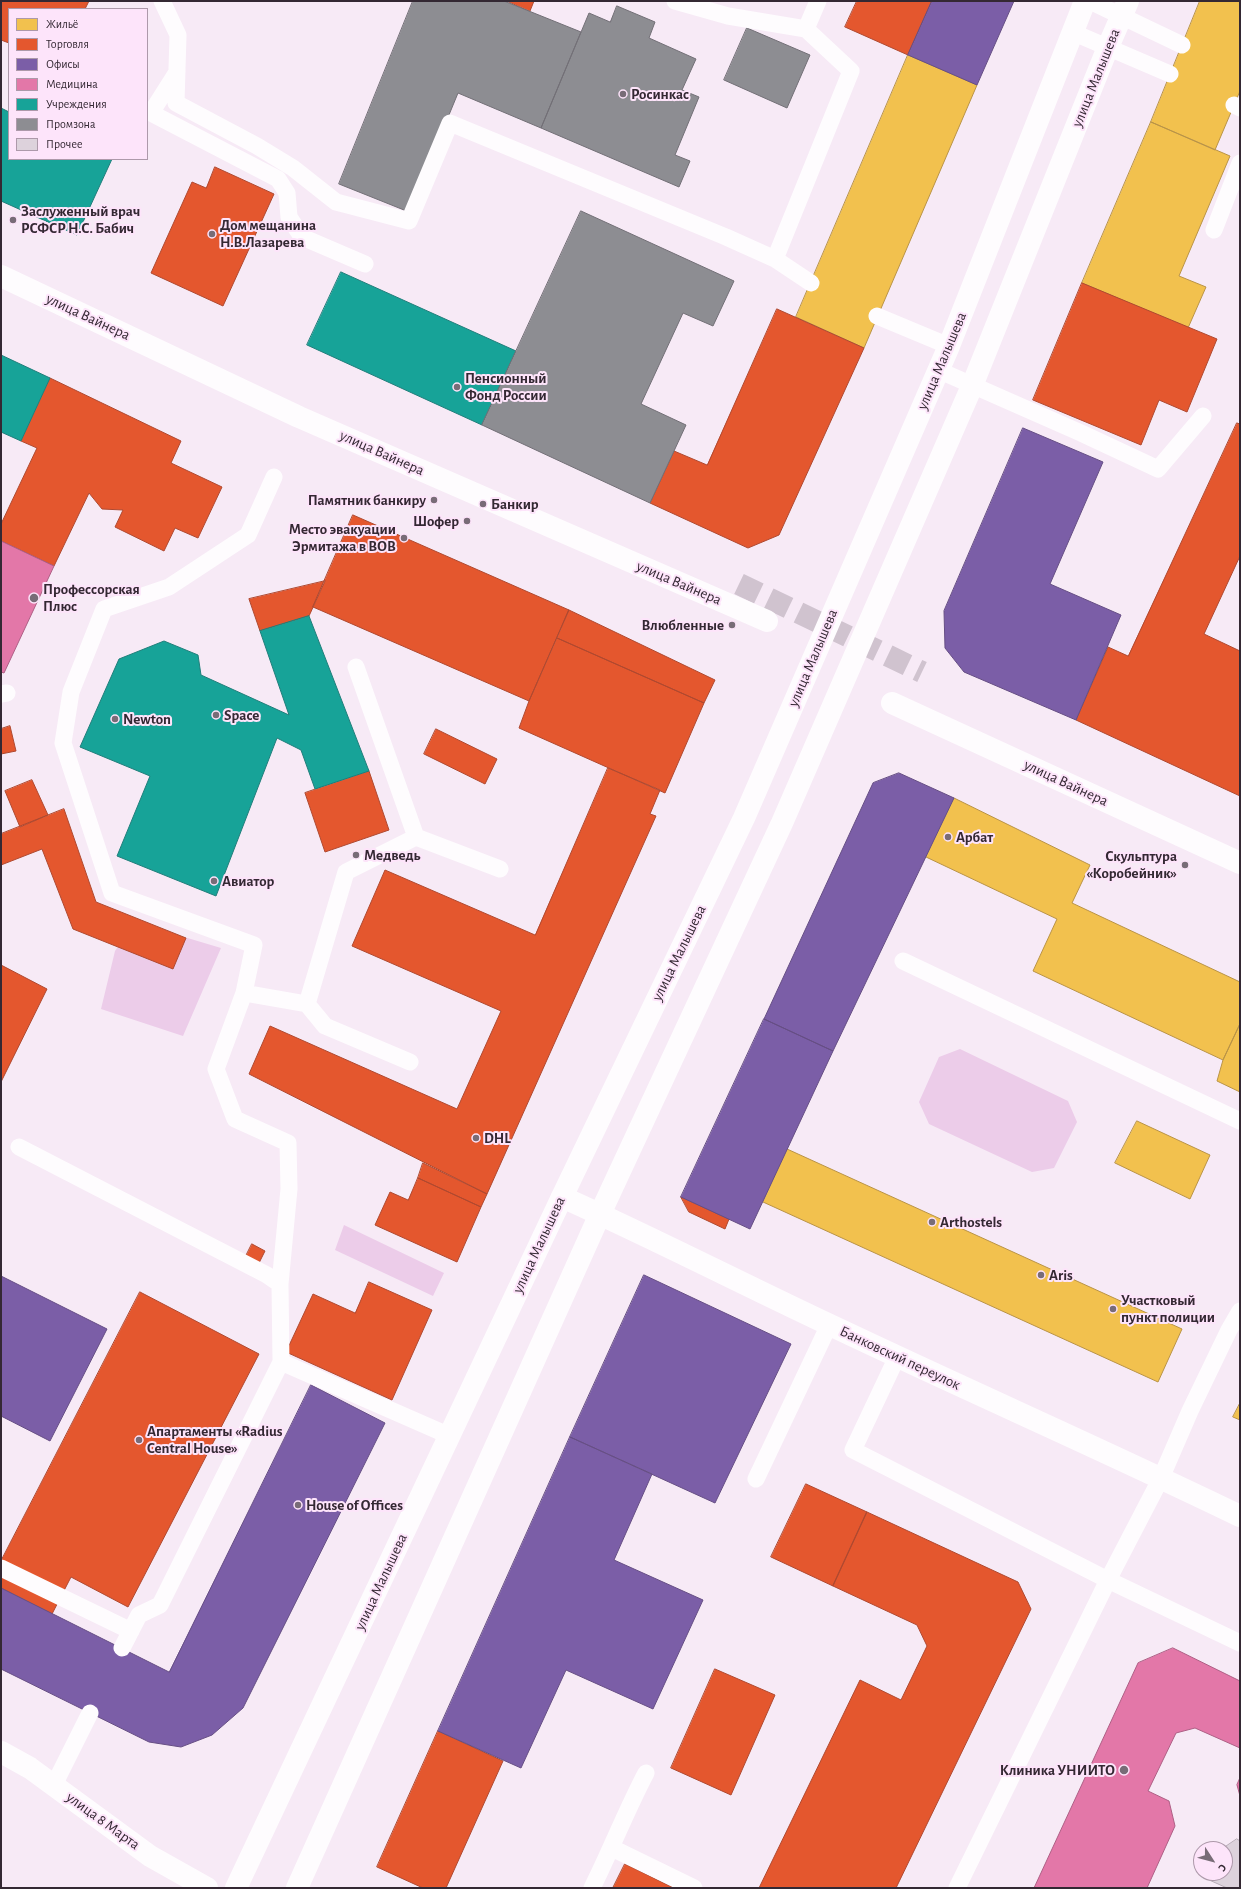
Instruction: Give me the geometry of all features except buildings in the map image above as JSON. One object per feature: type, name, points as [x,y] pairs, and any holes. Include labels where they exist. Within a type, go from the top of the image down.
[{"type":"main road","name":"улица Малышева","points":[[236,1888],[562,1197],[744,818],[949,346],[1085,1]]},
{"type":"main road","name":"улица Малышева","points":[[297,1888],[600,1214],[782,823],[972,386],[1125,8]]},
{"type":"main road","name":"улица Вайнера","points":[[1,276],[299,416],[767,621]]},
{"type":"main road","name":"улица Вайнера","points":[[892,703],[1240,863]]},
{"type":"main road","name":"Банковский переулок","points":[[562,1197],[897,1357],[1161,1478],[1240,1516]]},
{"type":"main road","name":"улица 8 Марта","points":[[1,1752],[30,1768],[150,1856],[207,1888]]},
{"type":"lane","points":[[162,1],[178,35],[176,103],[258,146],[293,168],[336,202],[409,221],[450,123],[726,237],[775,259],[811,283]]},
{"type":"lane","points":[[674,1],[728,16],[806,29],[851,71],[775,259]]},
{"type":"lane","points":[[806,29],[818,1]]},
{"type":"lane","points":[[1090,1],[1125,8],[1182,45]]},
{"type":"lane","points":[[1072,32],[1170,74]]},
{"type":"lane","points":[[177,71],[149,114],[278,179],[288,193],[289,217],[302,237],[365,264]]},
{"type":"lane","points":[[1214,230],[1240,163]]},
{"type":"lane","points":[[877,316],[949,346]]},
{"type":"lane","points":[[938,370],[1158,469],[1203,416]]},
{"type":"lane","points":[[122,1648],[139,1615],[160,1605],[281,1362],[280,1284],[289,1189],[288,1143],[235,1119],[216,1069],[244,993],[255,940],[112,893],[63,743],[71,692],[104,609],[169,587],[248,535],[274,477]]},
{"type":"lane","points":[[356,667],[416,837]]},
{"type":"lane","points":[[307,1004],[346,872],[416,837],[500,869]]},
{"type":"lane","points":[[903,961],[1240,1121]]},
{"type":"lane","points":[[244,993],[307,1004],[325,1026],[410,1062]]},
{"type":"lane","points":[[19,1147],[267,1275],[280,1284]]},
{"type":"lane","points":[[957,1888],[1108,1580],[1161,1478],[1190,1412],[1229,1330],[1240,1311]]},
{"type":"lane","points":[[756,1478],[829,1325]]},
{"type":"lane","points":[[897,1357],[853,1450],[1108,1580],[1240,1643]]},
{"type":"lane","points":[[281,1362],[450,1436]]},
{"type":"lane","points":[[1,1568],[131,1631]]},
{"type":"lane","points":[[54,1785],[90,1713]]},
{"type":"lane","points":[[592,1888],[612,1848],[624,1815],[646,1773]]},
{"type":"lane","points":[[612,1848],[694,1888]]},
{"type":"shaded area","points":[[134,922],[221,948],[183,1036],[101,1009],[115,951]]},
{"type":"shaded area","points":[[960,1049],[1068,1101],[1077,1122],[1054,1168],[1032,1172],[929,1124],[919,1102],[939,1057]]},
{"type":"shaded area","points":[[344,1225],[444,1273],[433,1296],[335,1250]]},
{"type":"tunnel","points":[[739,584],[922,672]]},
{"type":"place","name":"Росинкас","points":[[623,94]]},
{"type":"place","name":"Заслуженный врач РСФСР Н.С. Бабич","points":[[13,220]]},
{"type":"place","name":"Дом мещанина Н.В.Лазарева","points":[[212,234]]},
{"type":"place","name":"Пенсионный Фонд России","points":[[457,387]]},
{"type":"place","name":"Памятник банкиру","points":[[434,500]]},
{"type":"place","name":"Банкир","points":[[483,504]]},
{"type":"place","name":"Шофер","points":[[467,521]]},
{"type":"place","name":"Место эвакуации Эрмитажа в ВОВ","points":[[404,538]]},
{"type":"place","name":"Профессорская Плюс","points":[[34,598]]},
{"type":"place","name":"Влюбленные","points":[[732,625]]},
{"type":"place","name":"Space","points":[[216,715]]},
{"type":"place","name":"Newton","points":[[115,719]]},
{"type":"place","name":"Арбат","points":[[948,837]]},
{"type":"place","name":"Медведь","points":[[356,855]]},
{"type":"place","name":"Скульптура «Коробейник»","points":[[1185,865]]},
{"type":"place","name":"Авиатор","points":[[214,881]]},
{"type":"place","name":"DHL","points":[[476,1138]]},
{"type":"place","name":"Arthostels","points":[[932,1222]]},
{"type":"place","name":"Aris","points":[[1041,1275]]},
{"type":"place","name":"Участковый пункт полиции","points":[[1113,1309]]},
{"type":"place","name":"Апартаменты «Radius Central House»","points":[[139,1440]]},
{"type":"place","name":"House of Offices","points":[[298,1505]]},
{"type":"place","name":"Клиника УНИИТО","points":[[1124,1770]]}]
